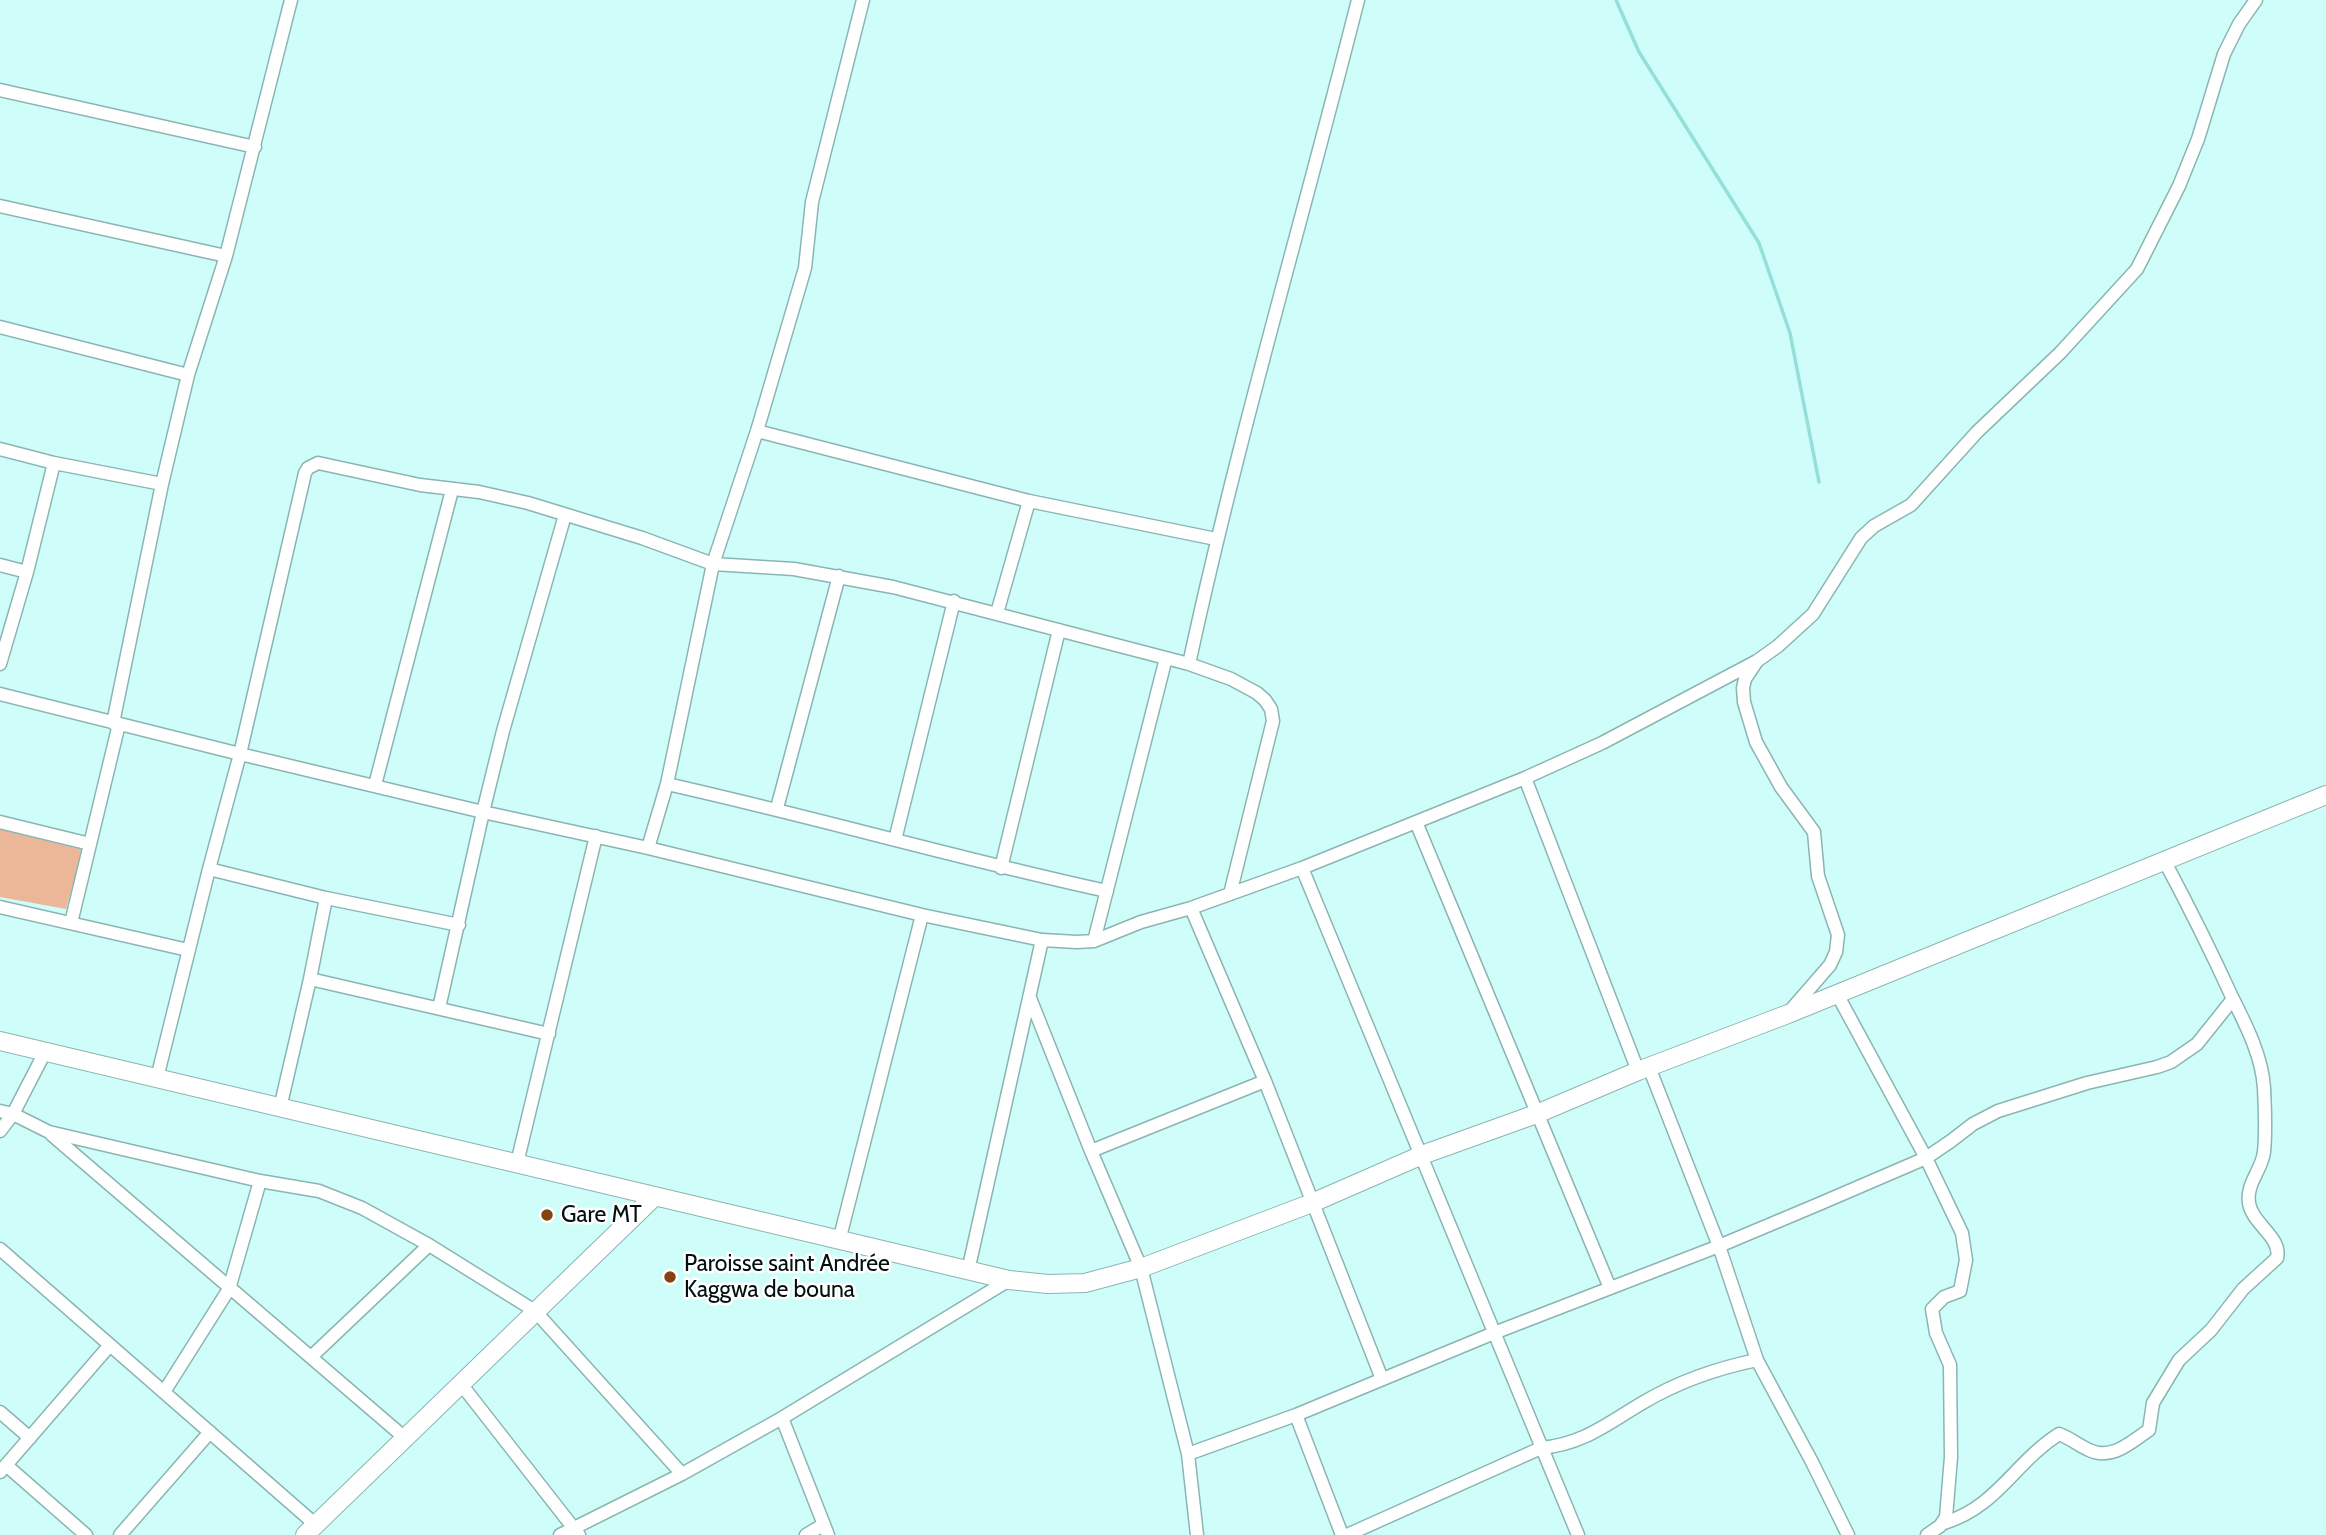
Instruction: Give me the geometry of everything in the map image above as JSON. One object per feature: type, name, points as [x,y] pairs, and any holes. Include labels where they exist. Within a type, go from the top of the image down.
[{"type":"street","points":[[71,922],[116,724],[162,484],[188,375],[226,256],[291,0]]},
{"type":"street","points":[[648,848],[667,784],[713,564],[757,431],[805,268],[812,202],[863,0]]},
{"type":"street","points":[[1189,664],[1216,539],[1358,0]]},
{"type":"street","points":[[0,694],[240,754],[648,848],[922,915],[1042,940],[1094,941],[1141,922],[1191,908],[1302,868],[1525,778],[1602,743],[1757,661],[1778,646],[1813,614],[1861,538],[1874,526],[1911,505],[1977,432],[2060,353],[2137,269],[2179,186],[2198,139],[2227,46],[2239,23],[2256,0]]},
{"type":"street","points":[[0,90],[255,147]]},
{"type":"street","points":[[0,206],[226,256]]},
{"type":"street","points":[[0,327],[188,375]]},
{"type":"street","points":[[757,431],[1029,501],[1216,539]]},
{"type":"street","points":[[0,449],[54,463],[162,484]]},
{"type":"street","points":[[0,664],[27,572],[54,463]]},
{"type":"street","points":[[157,1078],[240,754],[304,473],[318,463],[452,490],[503,497],[642,538],[713,564],[794,569],[954,601],[1189,664],[1246,686],[1265,700],[1271,709],[1273,721],[1230,894]]},
{"type":"street","points":[[375,785],[452,490]]},
{"type":"street","points":[[997,613],[1029,501]]},
{"type":"street","points":[[439,1008],[483,812],[565,515]]},
{"type":"street","points":[[0,565],[27,572]]},
{"type":"street","points":[[777,808],[839,576]]},
{"type":"street","points":[[895,840],[954,601]]},
{"type":"street","points":[[1001,868],[1059,630]]},
{"type":"street","points":[[1094,941],[1166,658]]},
{"type":"street","points":[[1757,661],[1747,674],[1743,688],[1749,723],[1775,777],[1812,828],[1818,876],[1838,935],[1836,952],[1829,965],[1788,1014]]},
{"type":"street","points":[[1525,778],[1719,1247],[1757,1360],[1848,1535]]},
{"type":"street","points":[[667,784],[777,808],[1001,868],[1107,891]]},
{"type":"street","points":[[0,1041],[1009,1280],[1048,1284],[1085,1283],[1141,1268],[1312,1202],[1422,1155],[1539,1113],[2326,795]]},
{"type":"street","points":[[0,822],[90,844]]},
{"type":"street","points":[[1416,822],[1610,1288]]},
{"type":"street","points":[[517,1163],[596,836]]},
{"type":"street","points":[[1927,1535],[1944,1523],[1980,1507],[2034,1453],[2059,1434],[2091,1451],[2115,1453],[2149,1430],[2153,1403],[2179,1360],[2211,1330],[2243,1289],[2277,1258],[2277,1246],[2258,1222],[2249,1204],[2251,1184],[2264,1153],[2264,1090],[2259,1062],[2234,999],[2165,862]]},
{"type":"street","points":[[1302,868],[1578,1535]]},
{"type":"street","points":[[209,869],[326,898],[459,925]]},
{"type":"street","points":[[279,1108],[326,898]]},
{"type":"street","points":[[0,906],[188,950]]},
{"type":"street","points":[[1191,908],[1265,1081],[1382,1379]]},
{"type":"street","points":[[839,1241],[922,915]]},
{"type":"street","points":[[968,1270],[1042,940]]},
{"type":"street","points":[[310,979],[549,1034]]},
{"type":"street","points":[[1837,994],[1926,1158],[1958,1224],[1966,1248],[1966,1268],[1960,1291],[1944,1297],[1932,1309],[1936,1332],[1950,1365],[1951,1477],[1944,1523]]},
{"type":"street","points":[[1030,998],[1141,1268],[1188,1454],[1196,1535]]},
{"type":"street","points":[[1188,1454],[1296,1415],[1494,1333],[1719,1247],[1926,1158],[1973,1124],[1998,1111],[2087,1083],[2171,1062],[2197,1044],[2234,999]]},
{"type":"street","points":[[0,1131],[7,1113],[45,1052]]},
{"type":"street","points":[[1091,1151],[1265,1081]]},
{"type":"street","points":[[7,1113],[49,1132],[260,1181],[319,1191],[362,1208],[429,1245],[536,1311],[682,1474]]},
{"type":"street","points":[[49,1132],[405,1438]]},
{"type":"street","points":[[164,1392],[229,1289],[260,1181]]},
{"type":"street","points":[[0,1249],[210,1432],[311,1530],[654,1197]]},
{"type":"street","points":[[311,1357],[429,1245]]},
{"type":"street","points":[[560,1535],[577,1531],[782,1418],[1009,1280]]},
{"type":"street","points":[[86,1535],[3,1469],[110,1345]]},
{"type":"street","points":[[1347,1535],[1541,1448],[1558,1446],[1589,1436],[1644,1402],[1681,1384],[1757,1360]]},
{"type":"street","points":[[461,1384],[577,1531]]},
{"type":"street","points":[[0,1412],[30,1438]]},
{"type":"street","points":[[1296,1415],[1342,1535]]},
{"type":"street","points":[[782,1418],[825,1530],[806,1535]]},
{"type":"street","points":[[120,1535],[210,1432]]},
{"type":"shaded area","points":[[0,829],[83,850],[66,909],[0,897]]},
{"type":"waterway","points":[[1616,0],[1639,52],[1759,243],[1790,333],[1819,482]]},
{"type":"place","name":"Gare MT","points":[[547,1215]]},
{"type":"place","name":"Paroisse saint Andrée Kaggwa de bouna","points":[[670,1277]]}]
